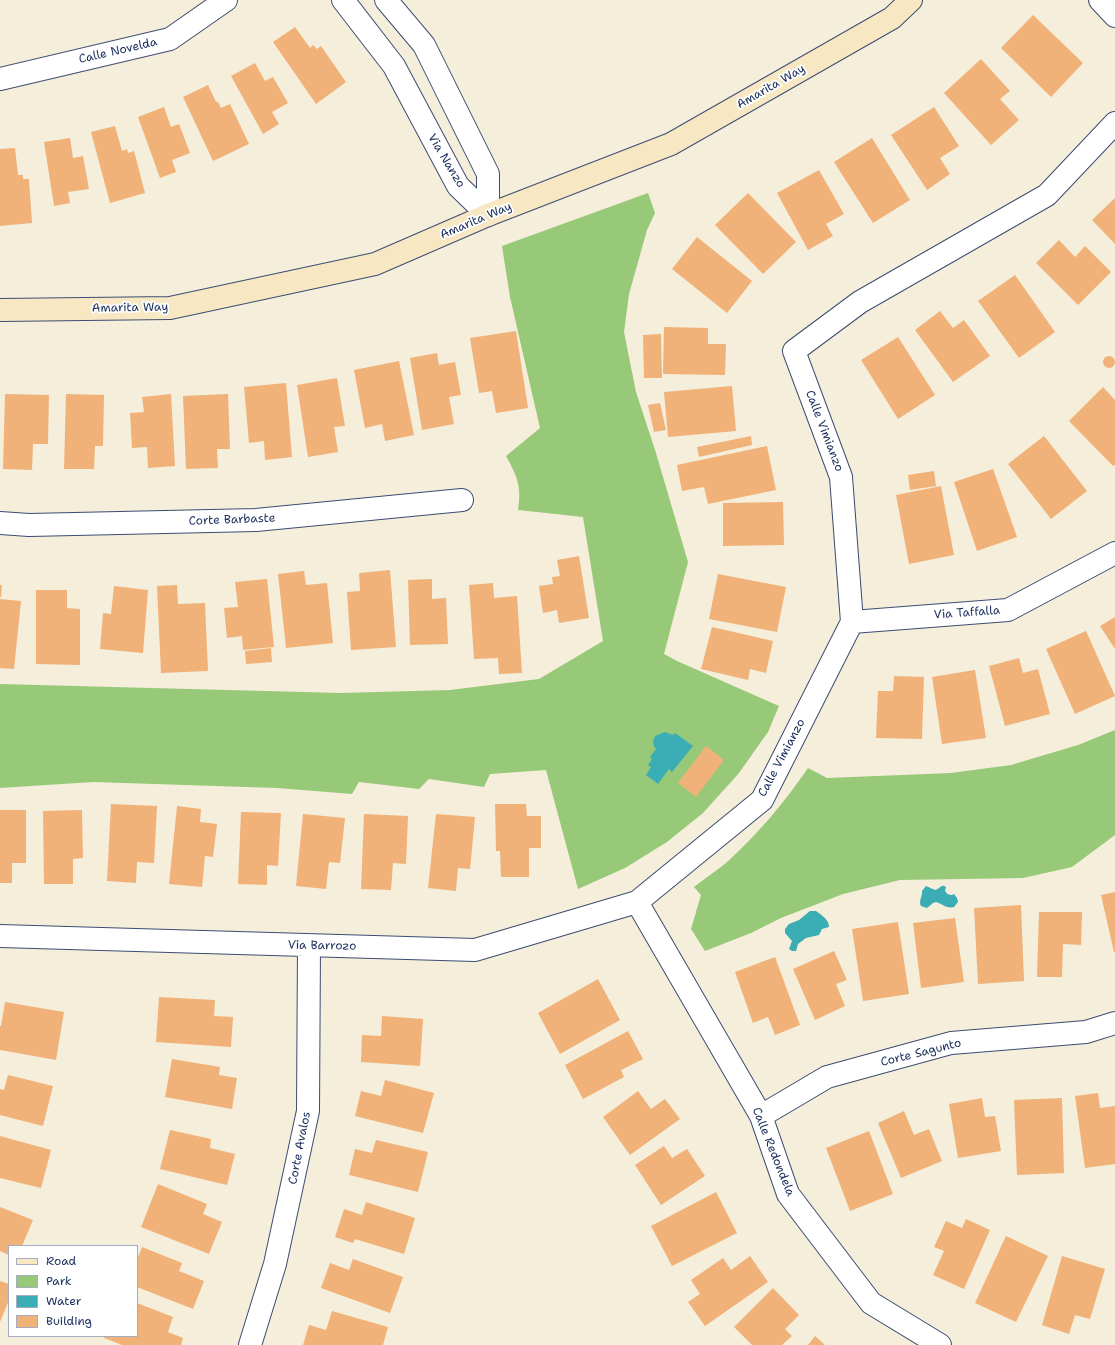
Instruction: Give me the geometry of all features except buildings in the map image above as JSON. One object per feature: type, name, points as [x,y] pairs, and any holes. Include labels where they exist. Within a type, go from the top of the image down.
[{"type":"street","name":"Calle Novelda","points":[[0,78],[170,39],[226,0]]},
{"type":"street","name":"Via Nanzo","points":[[343,0],[394,66],[458,186],[488,215]]},
{"type":"street","points":[[386,0],[424,45],[488,174],[488,215]]},
{"type":"street","name":"Amarita Way","points":[[0,310],[170,308],[375,264],[488,215],[671,144],[892,18],[911,0]]},
{"type":"street","points":[[1100,0],[1115,16]]},
{"type":"street","name":"Calle Vimianzo","points":[[637,902],[762,800],[852,622],[841,477],[794,351],[860,302],[1046,195],[1115,123]]},
{"type":"street","name":"Corte Barbaste","points":[[0,523],[29,525],[256,520],[462,500]]},
{"type":"street","name":"Via Taffalla","points":[[852,622],[1008,610],[1115,553]]},
{"type":"street","name":"Via Barrozo","points":[[0,936],[475,950],[637,902]]},
{"type":"street","name":"Calle Redondela","points":[[637,902],[761,1116],[788,1194],[871,1303],[940,1345]]},
{"type":"street","name":"Corte Avalos","points":[[250,1345],[275,1264],[308,1111],[310,946]]},
{"type":"street","name":"Corte Sagunto","points":[[761,1116],[827,1077],[951,1043],[1086,1032],[1115,1023]]},
{"type":"green space","points":[[648,193],[655,213],[647,230],[629,294],[624,332],[636,392],[656,453],[688,562],[664,654],[779,706],[768,732],[739,773],[703,813],[667,842],[625,868],[578,889],[546,770],[490,774],[484,787],[429,779],[419,789],[359,782],[352,794],[277,788],[93,782],[0,788],[0,684],[341,693],[450,690],[539,679],[603,641],[583,517],[518,510],[518,482],[506,456],[540,428],[510,297],[502,246]]},
{"type":"green space","points":[[1115,730],[1115,835],[1072,867],[1023,878],[900,880],[843,894],[781,918],[751,933],[705,951],[691,929],[701,895],[694,887],[726,863],[749,841],[780,806],[808,768],[827,778],[951,773],[1011,765],[1078,745]]},
{"type":"water","points":[[665,732],[673,735],[675,733],[693,746],[672,772],[669,769],[658,784],[646,775],[651,767],[648,765],[652,759],[650,757],[656,749],[653,742],[655,736]]},
{"type":"water","points":[[926,886],[935,890],[942,886],[946,887],[945,891],[947,894],[954,894],[958,902],[954,907],[947,907],[936,902],[927,908],[921,906],[920,902],[922,891]]},
{"type":"water","points":[[810,911],[816,911],[826,919],[829,927],[822,929],[819,935],[806,938],[798,944],[796,951],[792,951],[789,949],[792,941],[785,933],[785,929],[789,924],[799,920]]}]
